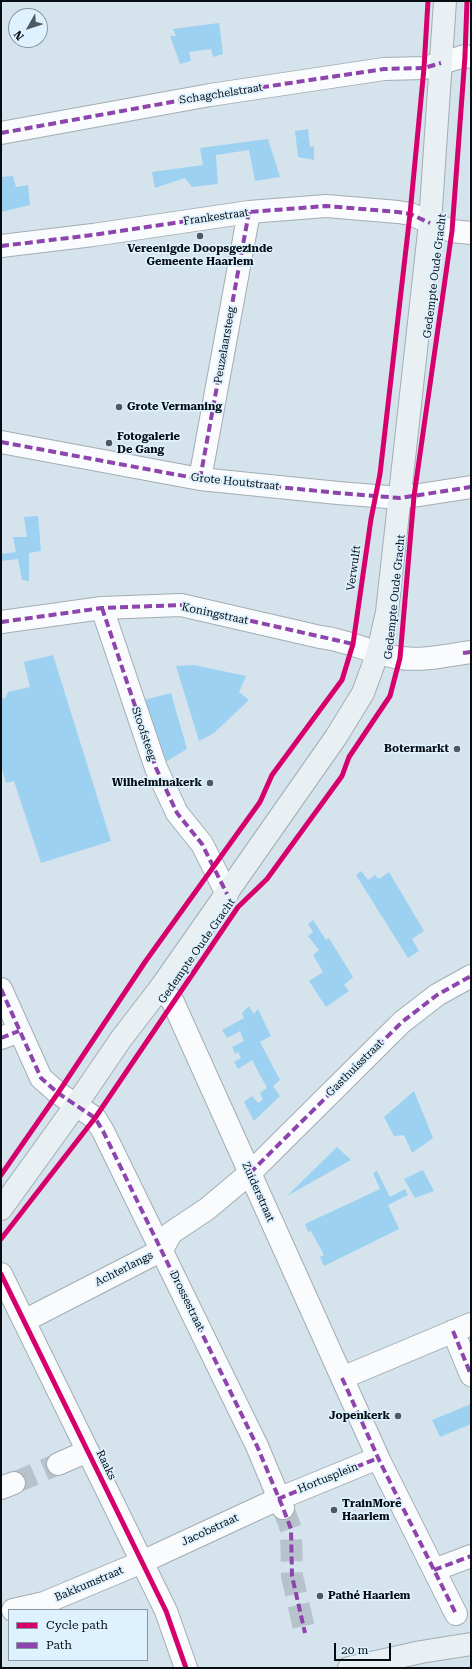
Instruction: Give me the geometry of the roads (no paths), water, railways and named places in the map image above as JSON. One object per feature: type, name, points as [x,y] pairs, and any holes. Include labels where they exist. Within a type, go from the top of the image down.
[{"type":"street","name":"Gedempte Oude Gracht","points":[[400,498],[430,223],[445,1]]},
{"type":"street","name":"Schagchelstraat","points":[[1,133],[217,94],[384,69],[424,68],[465,56],[471,57]]},
{"type":"street","name":"Frankestraat","points":[[1,246],[94,235],[249,212],[326,206],[410,214],[456,232],[471,233]]},
{"type":"street","name":"Peuzelaarsteeg","points":[[200,479],[249,212]]},
{"type":"street","name":"Grote Houtstraat","points":[[1,442],[200,479],[400,498],[471,486]]},
{"type":"street","points":[[378,652],[387,612],[400,498]]},
{"type":"street","name":"Koningstraat","points":[[1,622],[102,608],[181,605],[353,644],[400,658],[417,659],[468,657]]},
{"type":"street","name":"Stoofsteeg","points":[[102,608],[156,768],[177,813],[202,844],[227,894]]},
{"type":"street","name":"Gedempte Oude Gracht","points":[[1,1209],[76,1105],[121,1039],[161,988],[336,738],[363,693],[378,652]]},
{"type":"street","name":"Gasthuisstraat","points":[[250,1173],[402,1022],[437,995],[471,976]]},
{"type":"street","name":"Zuiderstraat","points":[[161,988],[173,1002],[379,1460]]},
{"type":"street","name":"Drossestraat","points":[[1,989],[10,1035],[41,1078],[58,1093],[96,1118],[257,1446],[280,1503]]},
{"type":"street","name":"Achterlangs","points":[[24,1321],[162,1250],[171,1233],[207,1209],[250,1173]]},
{"type":"street","name":"Raaks","points":[[1,1274],[166,1611],[186,1668]]},
{"type":"street","points":[[342,1378],[462,1327],[471,1375]]},
{"type":"street","points":[[58,1464],[88,1451]]},
{"type":"street","points":[[379,1460],[456,1614]]},
{"type":"street","name":"Hortusplein","points":[[280,1503],[379,1460]]},
{"type":"street","name":"Jacobstraat","points":[[142,1562],[280,1503]]},
{"type":"street","points":[[434,1570],[471,1556]]},
{"type":"street","name":"Bakkumstraat","points":[[17,1609],[44,1603],[142,1562]]},
{"type":"street","points":[[349,1668],[419,1652],[471,1644]]},
{"type":"tunnel","points":[[14,1483],[58,1464]]},
{"type":"tunnel","points":[[283,1508],[291,1529],[292,1576],[305,1633]]},
{"type":"place","name":"Vereenigde Doopsgezinde Gemeente Haarlem","points":[[200,236]]},
{"type":"place","name":"Grote Vermaning","points":[[119,407]]},
{"type":"place","name":"Fotogalerie De Gang","points":[[109,443]]},
{"type":"place","name":"Botermarkt","points":[[457,749]]},
{"type":"place","name":"Wilhelminakerk","points":[[210,783]]},
{"type":"place","name":"Jopenkerk","points":[[398,1416]]},
{"type":"place","name":"TrainMore Haarlem","points":[[334,1510]]},
{"type":"place","name":"Pathé Haarlem","points":[[320,1596]]}]
